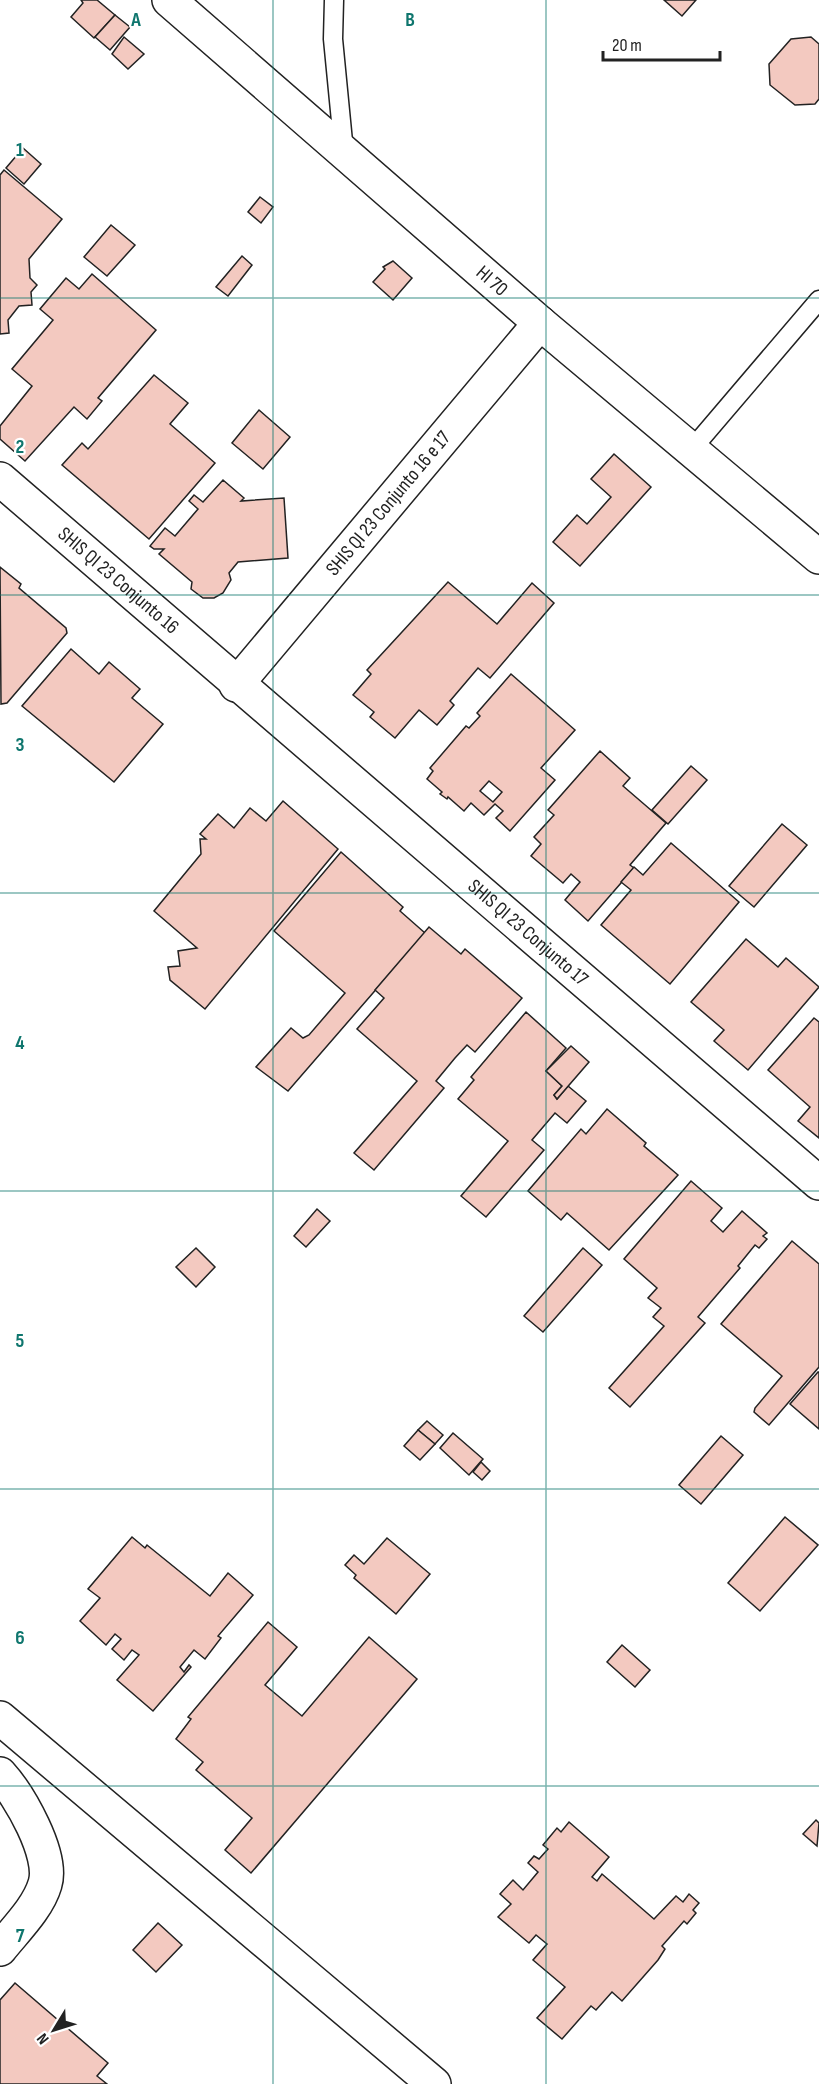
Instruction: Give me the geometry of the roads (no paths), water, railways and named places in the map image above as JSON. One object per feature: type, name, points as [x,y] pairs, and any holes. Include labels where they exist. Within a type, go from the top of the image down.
[{"type":"street","name":"HI 70","points":[[169,0],[540,323],[819,556]]},
{"type":"street","name":"SHIS QI 23 Conjunto 16 e 17","points":[[236,685],[540,323]]},
{"type":"street","name":"SHIS QI 23 Conjunto 16","points":[[0,479],[236,685]]},
{"type":"street","name":"SHIS QI 23 Conjunto 17","points":[[236,685],[819,1183]]},
{"type":"street","points":[[0,1718],[434,2084]]},
{"type":"street","points":[[0,1774],[13,1809],[43,1846],[46,1883],[31,1910],[0,1949]]},
{"type":"lane","points":[[334,0],[333,39],[344,152]]},
{"type":"lane","points":[[692,449],[819,300]]}]
